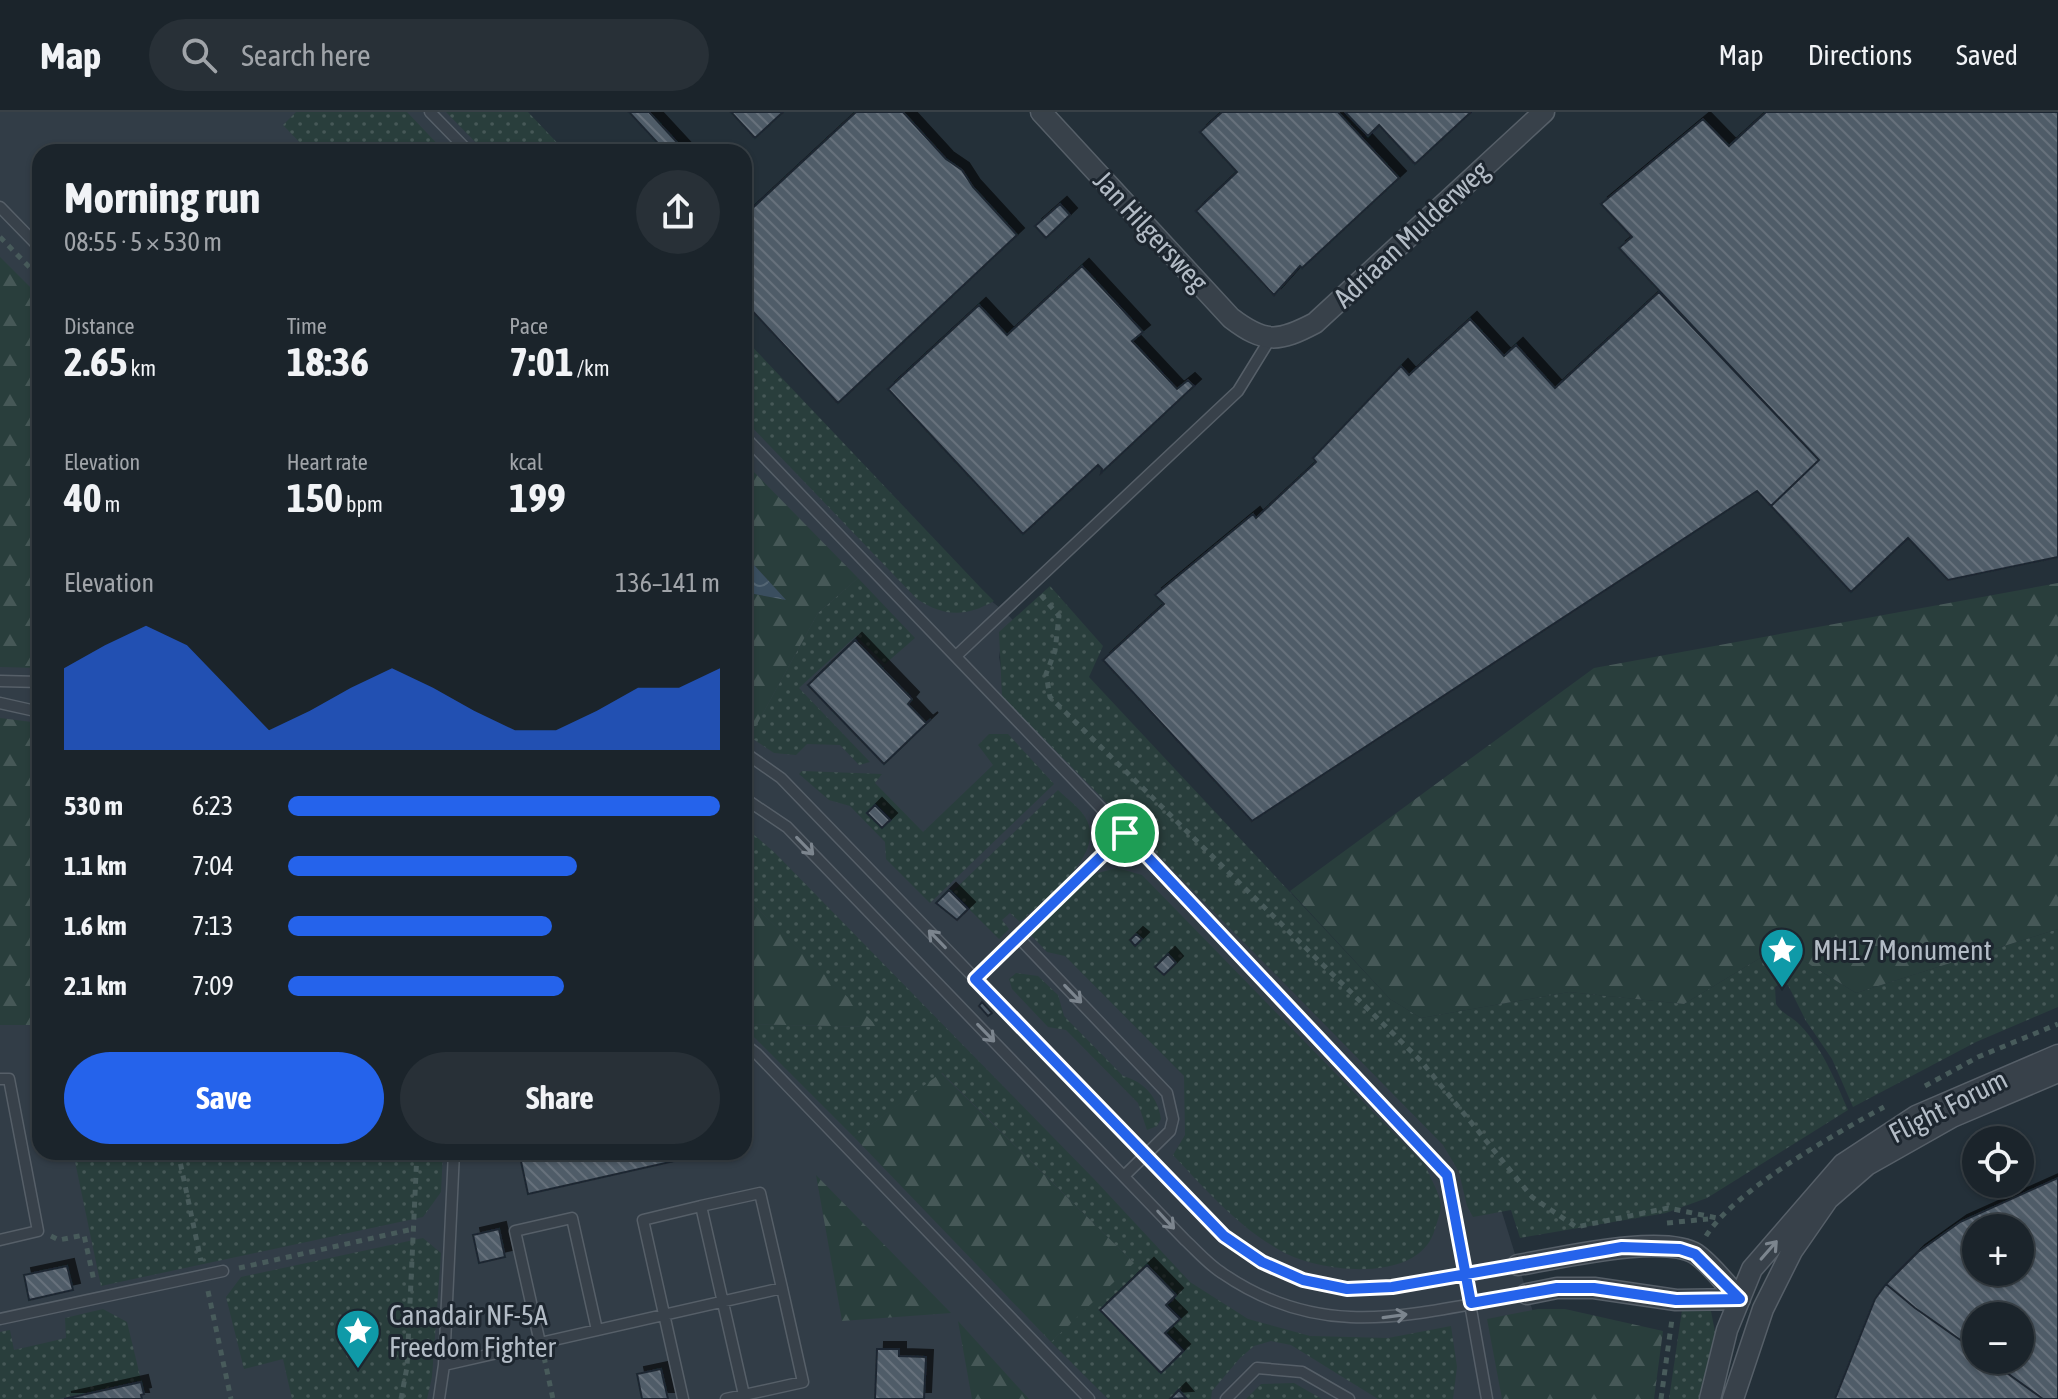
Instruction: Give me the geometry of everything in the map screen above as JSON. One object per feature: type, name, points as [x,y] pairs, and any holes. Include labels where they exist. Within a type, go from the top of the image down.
[{"type":"street","name":"Jan Hilgersweg","points":[[1041,112],[1231,318],[1250,332],[1270,339]]},
{"type":"street","name":"Adriaan Mulderweg","points":[[1270,339],[1284,338],[1315,323],[1544,112]]},
{"type":"street","name":"Flight Forum","points":[[1710,1399],[1727,1330],[1752,1269],[1843,1164],[1916,1116],[2058,1055]]},
{"type":"street","name":"Flight Forum","points":[[1828,1199],[1867,1165],[1952,1117],[2058,1072]]},
{"type":"street","name":"Flight Forum","points":[[1843,1164],[1867,1165]]},
{"type":"street","name":"Flight Forum","points":[[1733,1399],[1763,1309],[1792,1251],[1828,1199],[1843,1164]]},
{"type":"street","points":[[1518,1265],[1622,1247],[1680,1249],[1695,1254],[1740,1299]]},
{"type":"street","points":[[1527,1294],[1557,1288],[1594,1288],[1676,1300],[1740,1299]]},
{"type":"lane","points":[[430,112],[461,144]]},
{"type":"lane","points":[[0,207],[32,240]]},
{"type":"lane","points":[[956,656],[1238,391],[1270,339]]},
{"type":"lane","points":[[752,444],[1447,1175],[1487,1399]]},
{"type":"lane","points":[[0,681],[32,682]]},
{"type":"lane","points":[[0,703],[32,710]]},
{"type":"lane","points":[[752,758],[781,778],[1224,1236],[1262,1262],[1303,1280],[1347,1289],[1392,1287],[1518,1265]]},
{"type":"lane","points":[[752,803],[787,827],[1185,1240],[1220,1271],[1259,1295],[1288,1306],[1345,1319],[1387,1318],[1527,1294]]},
{"type":"lane","points":[[975,979],[1125,833]]},
{"type":"lane","points":[[1019,938],[1167,1093],[1173,1119],[1170,1131],[1124,1176]]},
{"type":"lane","points":[[752,1050],[1089,1399]]},
{"type":"lane","points":[[0,1079],[9,1079],[38,1231],[0,1240]]},
{"type":"lane","points":[[439,1399],[444,1365],[454,1160]]},
{"type":"lane","points":[[683,1399],[643,1220],[760,1193],[803,1382],[726,1399]]},
{"type":"lane","points":[[701,1206],[744,1395]]},
{"type":"lane","points":[[540,1343],[515,1231],[572,1218],[597,1330]]},
{"type":"lane","points":[[0,1319],[223,1271]]},
{"type":"lane","points":[[444,1365],[782,1288]]},
{"type":"lane","points":[[1226,1399],[1257,1368],[1302,1372],[1349,1399]]},
{"type":"path","points":[[0,237],[32,270]]},
{"type":"path","points":[[1032,585],[1059,616],[1055,651],[1046,674],[1050,697],[1421,1061],[1532,1197],[1576,1227],[1668,1208],[1717,1218]]},
{"type":"path","points":[[401,1399],[407,1367],[417,1160]]},
{"type":"path","points":[[223,1271],[413,1229]]},
{"type":"path","points":[[38,1231],[59,1240],[84,1235],[98,1298]]},
{"type":"path","points":[[540,1343],[553,1399]]},
{"type":"shaded area","points":[[0,112],[458,112],[489,144],[32,144],[32,1160],[752,1160],[752,414],[1014,621],[1002,639],[999,657],[1002,673],[1492,1180],[1560,1399],[0,1399]]},
{"type":"green space","points":[[296,112],[407,112],[437,144],[301,144],[283,125]]},
{"type":"green space","points":[[446,112],[528,112],[558,144],[477,144]]},
{"type":"green space","points":[[0,257],[32,289],[32,668],[0,667]]},
{"type":"green space","points":[[752,346],[994,601],[974,610],[955,613],[936,609],[917,599],[752,427]]},
{"type":"green space","points":[[752,470],[858,578],[818,613],[752,733],[752,593],[785,599],[752,563]]},
{"type":"green space","points":[[858,578],[915,638],[885,664],[856,636],[799,688],[870,762],[859,765],[840,745],[807,744],[796,755],[774,753],[752,738],[818,613]]},
{"type":"green space","points":[[2058,583],[2058,929],[1856,993],[1780,946],[1684,1004],[1569,992],[1421,1018],[1390,999],[1290,891],[1594,668]]},
{"type":"green space","points":[[1050,586],[1103,646],[1089,677],[1390,999],[1421,1018],[1569,992],[1684,1004],[1780,946],[1856,993],[2058,929],[2058,1007],[1976,1042],[1853,1107],[1832,1059],[1806,1021],[1788,985],[1781,983],[1775,987],[1776,1004],[1800,1025],[1815,1044],[1848,1110],[1707,1198],[1666,1213],[1520,1238],[1511,1210],[1473,1217],[1467,1206],[1459,1172],[1443,1145],[1002,696],[999,632]]},
{"type":"green space","points":[[0,718],[32,722],[32,1025],[0,1025]]},
{"type":"green space","points":[[989,734],[1008,734],[1054,784],[930,903],[886,859],[885,842],[850,806],[829,800],[799,774],[802,771],[882,774],[875,783],[923,832],[993,765],[978,745]]},
{"type":"green space","points":[[1058,790],[1085,817],[1090,831],[1088,846],[1070,875],[1020,922],[1010,913],[1002,920],[1009,929],[999,939],[952,892]]},
{"type":"green space","points":[[752,833],[1094,1179],[1190,1282],[1248,1319],[1310,1336],[1388,1338],[1451,1326],[1457,1367],[1453,1399],[1378,1399],[1291,1345],[1271,1341],[1254,1346],[1240,1358],[1212,1391],[1211,1399],[1108,1399],[1051,1342],[1133,1262],[942,1073],[854,1137],[752,1036],[752,1024],[877,1027],[752,903]]},
{"type":"green space","points":[[1117,868],[1142,875],[1425,1165],[1441,1205],[1435,1229],[1426,1247],[1410,1259],[1391,1266],[1368,1269],[1321,1265],[1300,1259],[1267,1242],[1238,1220],[1173,1155],[1185,1135],[1184,1076],[1065,956],[1047,952],[1031,935],[1094,874]]},
{"type":"green space","points":[[752,903],[878,1027],[752,1024]]},
{"type":"green space","points":[[1016,973],[1038,976],[1058,995],[1064,1016],[1123,1076],[1138,1082],[1149,1092],[1161,1119],[1157,1126],[1147,1130],[1138,1103],[1066,1030],[1048,1027],[1012,989],[1009,979]]},
{"type":"green space","points":[[941,1073],[1134,1263],[1051,1342],[854,1137]]},
{"type":"green space","points":[[75,1160],[443,1160],[441,1192],[423,1217],[101,1286]]},
{"type":"green space","points":[[816,1175],[951,1313],[842,1321]]},
{"type":"green space","points":[[423,1238],[441,1253],[432,1377],[427,1399],[292,1399],[283,1359],[244,1369],[226,1297],[241,1277]]},
{"type":"green space","points":[[103,1309],[127,1322],[141,1380],[59,1399],[0,1399],[0,1332],[10,1330],[14,1350],[66,1338],[65,1318]]},
{"type":"green space","points":[[1538,1309],[1565,1309],[1663,1331],[1654,1399],[1502,1399],[1487,1319]]},
{"type":"green space","points":[[1682,1310],[1711,1311],[1715,1332],[1700,1399],[1669,1399]]},
{"type":"green space","points":[[958,1321],[1029,1399],[972,1399]]},
{"type":"green space","points":[[1294,1383],[1322,1399],[1246,1399],[1261,1384]]},
{"type":"water","points":[[752,563],[786,600],[752,594]]},
{"type":"building","points":[[629,112],[649,112],[679,144],[659,144]]},
{"type":"building","points":[[731,112],[783,112],[755,138]]},
{"type":"building","points":[[856,112],[903,112],[946,159],[962,170],[973,187],[1017,235],[838,403],[752,311],[752,209]]},
{"type":"building","points":[[1222,112],[1338,112],[1399,178],[1302,268],[1300,266],[1274,295],[1196,211],[1237,172],[1200,132]]},
{"type":"building","points":[[1345,112],[1470,113],[1415,164],[1379,125],[1368,136]]},
{"type":"building","points":[[1766,112],[2058,112],[2058,557],[1948,580],[1908,538],[1851,592],[1771,506],[1819,460],[1619,248],[1632,237],[1601,204],[1703,119],[1729,146]]},
{"type":"building","points":[[1060,204],[1070,215],[1046,238],[1035,226]]},
{"type":"building","points":[[1082,266],[1143,332],[1132,341],[1177,389],[1188,380],[1194,386],[1101,473],[1098,465],[1023,534],[888,389],[979,305],[1007,335]]},
{"type":"building","points":[[1659,292],[1819,460],[1771,506],[1757,491],[1252,821],[1103,660],[1164,604],[1155,595],[1253,514],[1256,518],[1316,462],[1313,458],[1401,366],[1409,375],[1470,319],[1504,356],[1516,345],[1555,388]]},
{"type":"building","points":[[855,640],[912,699],[908,704],[926,723],[931,719],[884,764],[808,685]]},
{"type":"building","points":[[875,805],[890,820],[882,828],[867,813]]},
{"type":"building","points":[[949,890],[968,909],[957,920],[936,903]]},
{"type":"building","points":[[1136,934],[1142,939],[1135,946],[1130,940]]},
{"type":"building","points":[[1168,954],[1176,963],[1164,975],[1155,967]]},
{"type":"building","points":[[982,1002],[992,1013],[988,1016],[979,1006]]},
{"type":"building","points":[[521,1160],[679,1160],[528,1194]]},
{"type":"building","points":[[2058,1178],[2058,1399],[2043,1399],[2008,1374],[2034,1374],[2034,1302],[1962,1302],[1962,1341],[1886,1284],[1918,1252],[1962,1221],[1962,1286],[2034,1286],[2034,1214],[1978,1214],[2013,1198],[2034,1198],[2034,1189]]},
{"type":"building","points":[[499,1229],[505,1257],[479,1263],[473,1235]]},
{"type":"building","points":[[1147,1265],[1176,1295],[1166,1305],[1180,1319],[1165,1333],[1183,1351],[1161,1373],[1100,1310]]},
{"type":"building","points":[[67,1266],[73,1290],[29,1300],[24,1275]]},
{"type":"building","points":[[1886,1284],[1962,1341],[1962,1374],[2008,1374],[2043,1399],[1835,1399],[1875,1299]]},
{"type":"building","points":[[877,1349],[899,1349],[899,1356],[926,1357],[924,1399],[875,1399]]},
{"type":"building","points":[[661,1369],[668,1399],[642,1399],[637,1374]]},
{"type":"building","points":[[141,1382],[142,1399],[64,1399]]},
{"type":"building","points":[[1179,1390],[1186,1398],[1170,1399]]},
{"type":"place","name":"MH17 Monument","points":[[1782,989]]},
{"type":"place","name":"Canadair NF-5A Freedom Fighter","points":[[358,1370]]},
{"type":"route","points":[[1125,833],[975,979],[1224,1236],[1262,1262],[1303,1280],[1347,1289],[1392,1287],[1466,1274],[1622,1247],[1680,1249],[1695,1254],[1740,1299],[1676,1300],[1594,1288],[1557,1288],[1471,1303],[1466,1274],[1447,1175],[1125,833]]}]
